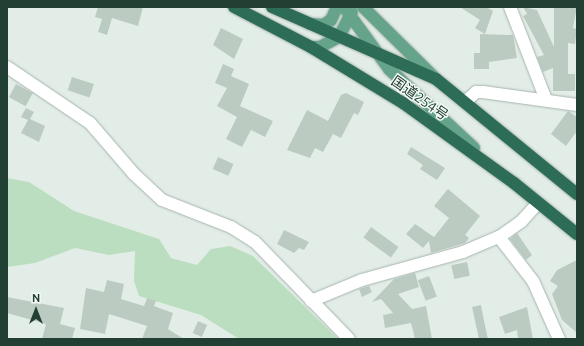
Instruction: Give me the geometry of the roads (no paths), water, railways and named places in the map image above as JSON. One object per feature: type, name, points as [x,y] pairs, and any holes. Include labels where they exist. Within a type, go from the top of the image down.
[{"type":"highway","name":"国道254号","points":[[234,7],[311,47],[403,103],[514,183],[577,234]]},
{"type":"highway","name":"国道254号","points":[[272,7],[436,79],[577,194]]},
{"type":"main road","points":[[310,24],[323,25],[331,20],[337,7]]},
{"type":"main road","points":[[344,7],[351,13],[373,51],[439,118],[514,183]]},
{"type":"main road","points":[[364,7],[436,79]]},
{"type":"main road","points":[[311,47],[325,46],[339,37],[351,13]]},
{"type":"street","points":[[510,7],[546,100]]},
{"type":"street","points":[[7,67],[90,123],[134,174],[162,200],[231,227],[255,242],[349,339]]},
{"type":"street","points":[[465,102],[476,92],[483,92],[577,105]]},
{"type":"street","points":[[311,301],[362,280],[462,252],[499,237],[522,221],[538,203]]},
{"type":"street","points":[[499,237],[533,281],[559,339]]}]
